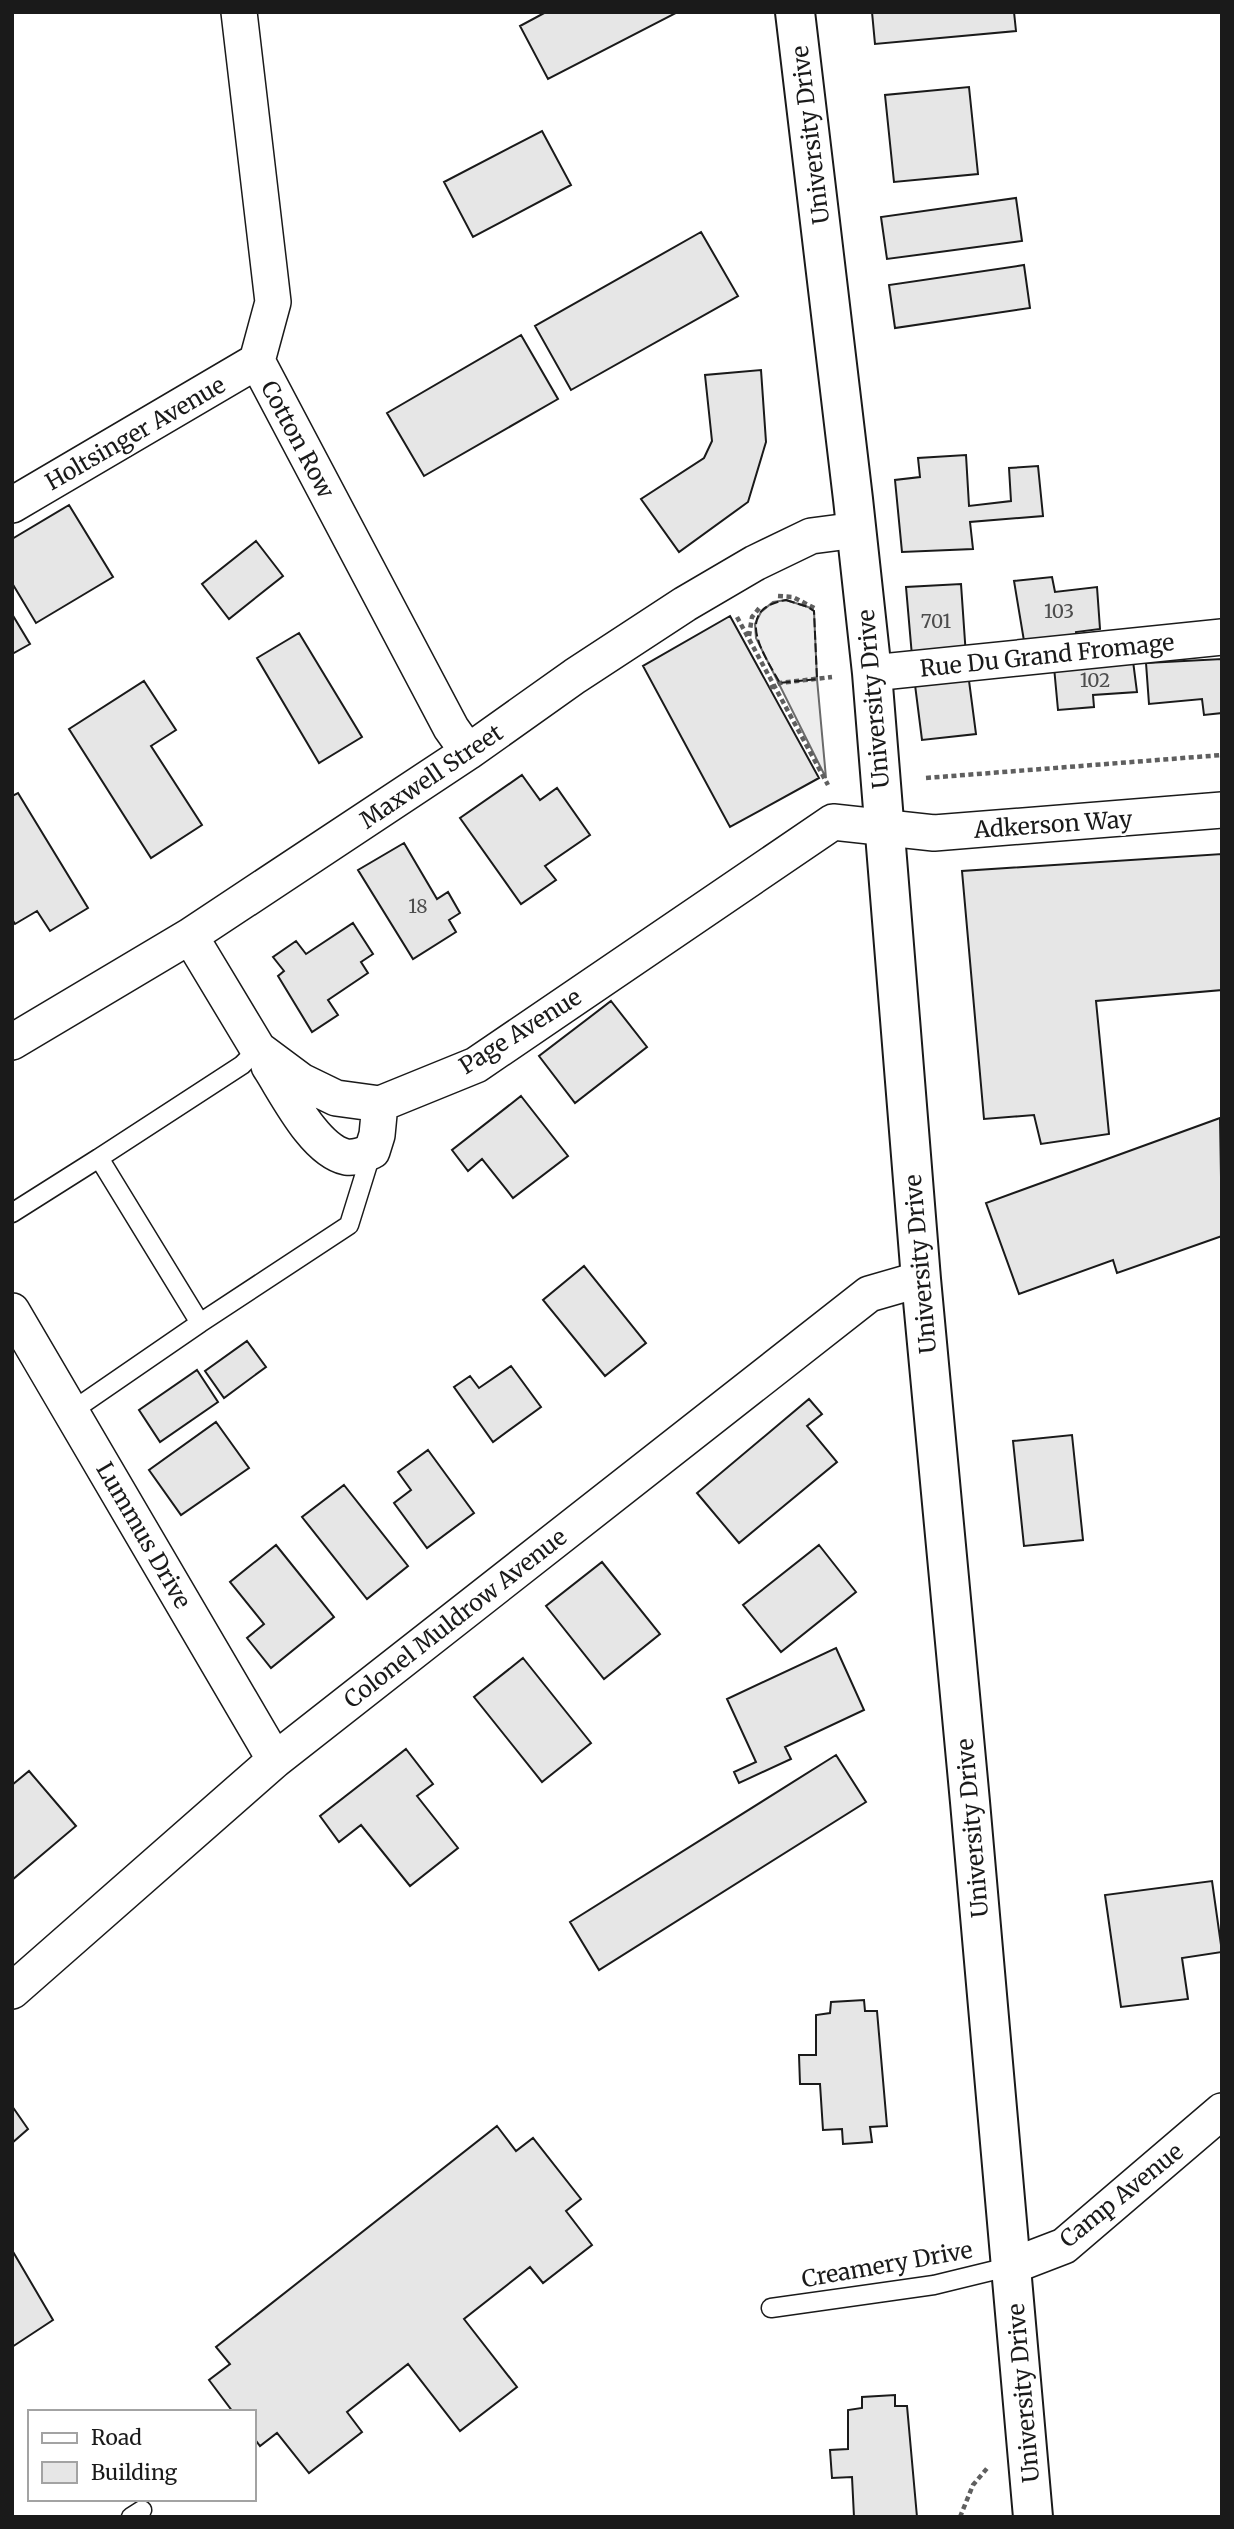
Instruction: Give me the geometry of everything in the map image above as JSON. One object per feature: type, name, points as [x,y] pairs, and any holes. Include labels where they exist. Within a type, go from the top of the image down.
[{"type":"street","name":"Cotton Row","points":[[239,12],[273,302],[257,362],[451,728],[468,752]]},
{"type":"street","name":"University Drive","points":[[795,12],[872,673],[920,1279],[1033,2517]]},
{"type":"street","name":"Holtsinger Avenue","points":[[12,505],[257,362]]},
{"type":"street","name":"Maxwell Street","points":[[12,1042],[190,936],[685,604],[755,563],[811,536],[857,530]]},
{"type":"street","name":"Rue Du Grand Fromage","points":[[872,673],[1222,637]]},
{"type":"street","name":"Adkerson Way","points":[[884,829],[934,833],[1222,810]]},
{"type":"street","name":"Page Avenue","points":[[190,936],[258,1049],[301,1081],[336,1098],[380,1104],[476,1065],[833,822],[884,829]]},
{"type":"street","points":[[258,1049],[308,1126],[328,1149],[345,1157],[358,1157],[372,1151],[377,1135],[380,1104]]},
{"type":"street","name":"Colonel Muldrow Avenue","points":[[12,1991],[275,1760],[869,1294],[920,1279]]},
{"type":"street","name":"Lummus Drive","points":[[12,1311],[275,1760]]},
{"type":"street","name":"Camp Avenue","points":[[1012,2266],[1064,2246],[1222,2111]]},
{"type":"lane","points":[[12,1213],[242,1065],[258,1049]]},
{"type":"lane","points":[[72,1411],[349,1224],[372,1151]]},
{"type":"lane","points":[[99,1158],[200,1323]]},
{"type":"lane","name":"Creamery Drive","points":[[771,2308],[934,2285],[1012,2266]]},
{"type":"path","points":[[776,597],[793,597],[816,608]]},
{"type":"path","points":[[749,637],[752,617],[766,602]]},
{"type":"path","points":[[733,611],[768,667],[773,687],[831,790]]},
{"type":"path","points":[[773,687],[780,683],[872,673]]},
{"type":"path","points":[[926,778],[1222,755]]},
{"type":"shaded area","points":[[786,600],[814,611],[826,778],[756,638],[755,624],[761,612],[773,602]]},
{"type":"building","points":[[546,12],[676,13],[548,79],[520,26]]},
{"type":"building","points":[[872,12],[1014,12],[1016,31],[875,44]]},
{"type":"building","points":[[969,87],[978,174],[894,182],[885,95]]},
{"type":"building","points":[[542,131],[571,185],[473,237],[444,182]]},
{"type":"building","points":[[1016,198],[1022,241],[887,259],[881,217]]},
{"type":"building","points":[[701,232],[738,296],[571,390],[535,326]]},
{"type":"building","points":[[1024,265],[1030,308],[895,328],[889,285]]},
{"type":"building","points":[[521,335],[558,399],[424,476],[387,413]]},
{"type":"building","points":[[761,370],[766,442],[748,502],[679,552],[641,499],[704,458],[712,441],[705,375]]},
{"type":"building","points":[[966,455],[969,506],[1011,501],[1009,468],[1038,466],[1043,516],[970,522],[973,549],[902,552],[895,480],[920,477],[918,458]]},
{"type":"building","points":[[69,505],[113,577],[36,623],[12,583],[12,539]]},
{"type":"building","points":[[256,541],[283,576],[229,619],[202,584]]},
{"type":"building","points":[[1052,577],[1055,592],[1097,587],[1100,629],[1076,632],[1077,642],[1025,647],[1014,581]]},
{"type":"building","points":[[961,584],[966,656],[912,656],[906,587]]},
{"type":"building","points":[[12,614],[30,644],[12,654]]},
{"type":"building","points":[[730,616],[819,778],[730,827],[643,666]]},
{"type":"building","points":[[299,633],[362,737],[319,763],[257,658]]},
{"type":"building","points":[[1222,659],[1222,713],[1204,715],[1202,699],[1149,704],[1146,663]]},
{"type":"building","points":[[1133,661],[1137,692],[1093,695],[1094,707],[1058,710],[1054,667]]},
{"type":"building","points":[[968,673],[976,734],[922,740],[914,677]]},
{"type":"building","points":[[144,681],[176,730],[151,746],[202,825],[151,858],[69,729]]},
{"type":"building","points":[[522,775],[540,800],[557,788],[590,835],[545,866],[556,880],[521,904],[460,818]]},
{"type":"building","points":[[18,793],[88,908],[50,931],[37,911],[15,924],[12,919],[12,796]]},
{"type":"building","points":[[404,843],[437,899],[448,892],[460,913],[449,920],[456,932],[413,959],[358,870]]},
{"type":"building","points":[[1222,854],[1222,990],[1096,1001],[1109,1134],[1041,1144],[1034,1115],[984,1119],[962,871]]},
{"type":"building","points":[[353,923],[373,954],[361,962],[368,973],[328,1000],[338,1015],[312,1032],[278,976],[284,971],[273,957],[296,941],[306,954]]},
{"type":"building","points":[[611,1001],[647,1047],[575,1103],[539,1056]]},
{"type":"building","points":[[521,1096],[568,1156],[513,1198],[482,1159],[468,1171],[452,1150]]},
{"type":"building","points":[[1220,1118],[1222,1236],[1117,1273],[1113,1260],[1019,1294],[986,1203]]},
{"type":"building","points":[[584,1266],[646,1343],[605,1376],[543,1300]]},
{"type":"building","points":[[247,1341],[266,1367],[224,1398],[205,1371]]},
{"type":"building","points":[[511,1366],[541,1407],[493,1442],[454,1387],[470,1376],[479,1388]]},
{"type":"building","points":[[197,1370],[218,1402],[160,1442],[139,1410]]},
{"type":"building","points":[[809,1399],[822,1414],[807,1426],[837,1462],[739,1543],[697,1493]]},
{"type":"building","points":[[216,1422],[249,1468],[181,1515],[149,1470]]},
{"type":"building","points":[[1072,1435],[1083,1540],[1024,1546],[1013,1441]]},
{"type":"building","points":[[428,1450],[474,1513],[427,1548],[394,1503],[411,1490],[398,1472]]},
{"type":"building","points":[[344,1485],[408,1566],[367,1599],[302,1517]]},
{"type":"building","points":[[276,1545],[334,1617],[271,1668],[247,1638],[264,1624],[230,1582]]},
{"type":"building","points":[[819,1545],[856,1592],[781,1652],[743,1605]]},
{"type":"building","points":[[602,1562],[660,1634],[604,1679],[546,1606]]},
{"type":"building","points":[[836,1648],[864,1710],[785,1747],[791,1759],[739,1783],[734,1772],[756,1762],[727,1699]]},
{"type":"building","points":[[523,1658],[591,1743],[542,1782],[474,1697]]},
{"type":"building","points":[[406,1749],[433,1784],[417,1796],[458,1848],[410,1886],[361,1825],[339,1842],[320,1816]]},
{"type":"building","points":[[836,1755],[866,1802],[599,1970],[570,1922]]},
{"type":"building","points":[[29,1771],[76,1826],[12,1880],[12,1785]]},
{"type":"building","points":[[1212,1881],[1222,1952],[1182,1958],[1188,1999],[1121,2007],[1105,1895]]},
{"type":"building","points":[[864,2000],[865,2011],[877,2011],[887,2126],[870,2127],[872,2142],[843,2144],[842,2129],[823,2130],[820,2084],[800,2084],[799,2055],[816,2055],[816,2015],[830,2013],[831,2002]]},
{"type":"building","points":[[12,2106],[28,2129],[12,2143]]},
{"type":"building","points":[[497,2126],[516,2151],[533,2138],[581,2199],[566,2211],[592,2245],[543,2283],[530,2267],[464,2319],[517,2387],[460,2431],[408,2364],[347,2412],[362,2432],[309,2473],[277,2433],[260,2446],[256,2441],[256,2410],[232,2410],[209,2380],[230,2364],[216,2347]]},
{"type":"building","points":[[12,2250],[53,2320],[12,2347]]},
{"type":"building","points":[[895,2395],[895,2406],[907,2406],[917,2517],[854,2517],[852,2477],[832,2478],[830,2450],[848,2449],[848,2410],[862,2408],[862,2397]]},
{"type":"fence","points":[[786,600],[814,611],[817,679],[780,683],[761,647],[756,623],[760,613],[770,605],[786,600]]}]
